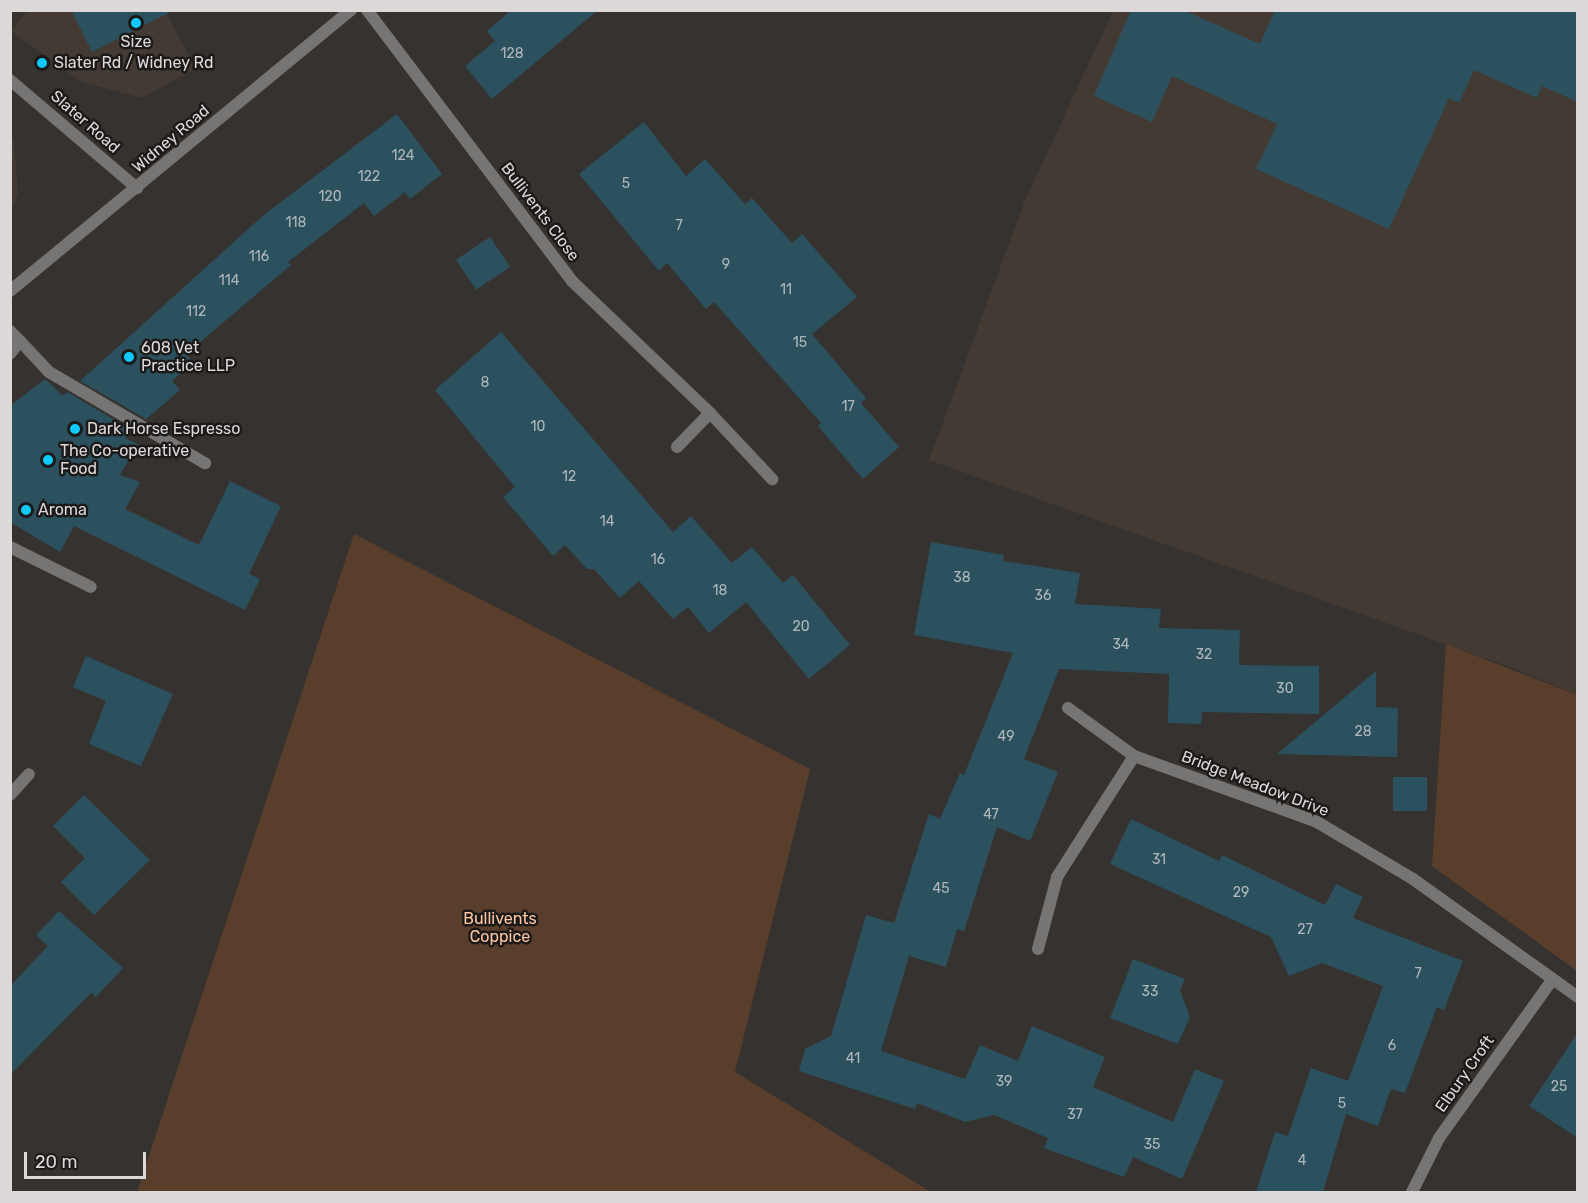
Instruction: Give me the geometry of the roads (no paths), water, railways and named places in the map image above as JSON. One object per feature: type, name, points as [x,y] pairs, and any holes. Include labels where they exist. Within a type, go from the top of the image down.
[{"type":"street","name":"Widney Road","points":[[10,291],[138,188],[351,10]]},
{"type":"street","name":"Bullivents Close","points":[[367,10],[573,282],[710,413],[772,479]]},
{"type":"street","name":"Slater Road","points":[[10,80],[138,188]]},
{"type":"street","points":[[10,331],[49,372],[205,463]]},
{"type":"street","points":[[10,354],[20,341]]},
{"type":"street","points":[[677,447],[710,413]]},
{"type":"street","points":[[10,547],[91,587]]},
{"type":"street","name":"Bridge Meadow Drive","points":[[1068,708],[1134,756],[1317,822],[1413,879],[1551,980],[1578,997]]},
{"type":"street","points":[[1038,949],[1057,877],[1134,756]]},
{"type":"street","points":[[10,795],[29,774]]},
{"type":"street","name":"Elbury Croft","points":[[1412,1192],[1439,1138],[1551,980]]},
{"type":"place","name":"Size","points":[[136,23]]},
{"type":"place","name":"Slater Rd / Widney Rd","points":[[42,63]]},
{"type":"place","name":"608 Vet Practice LLP","points":[[129,357]]},
{"type":"place","name":"Dark Horse Espresso","points":[[75,429]]},
{"type":"place","name":"The Co-operative Food","points":[[48,460]]},
{"type":"place","name":"Aroma","points":[[26,510]]},
{"type":"park label","name":"Bullivents Coppice","points":[[500,928]]}]
